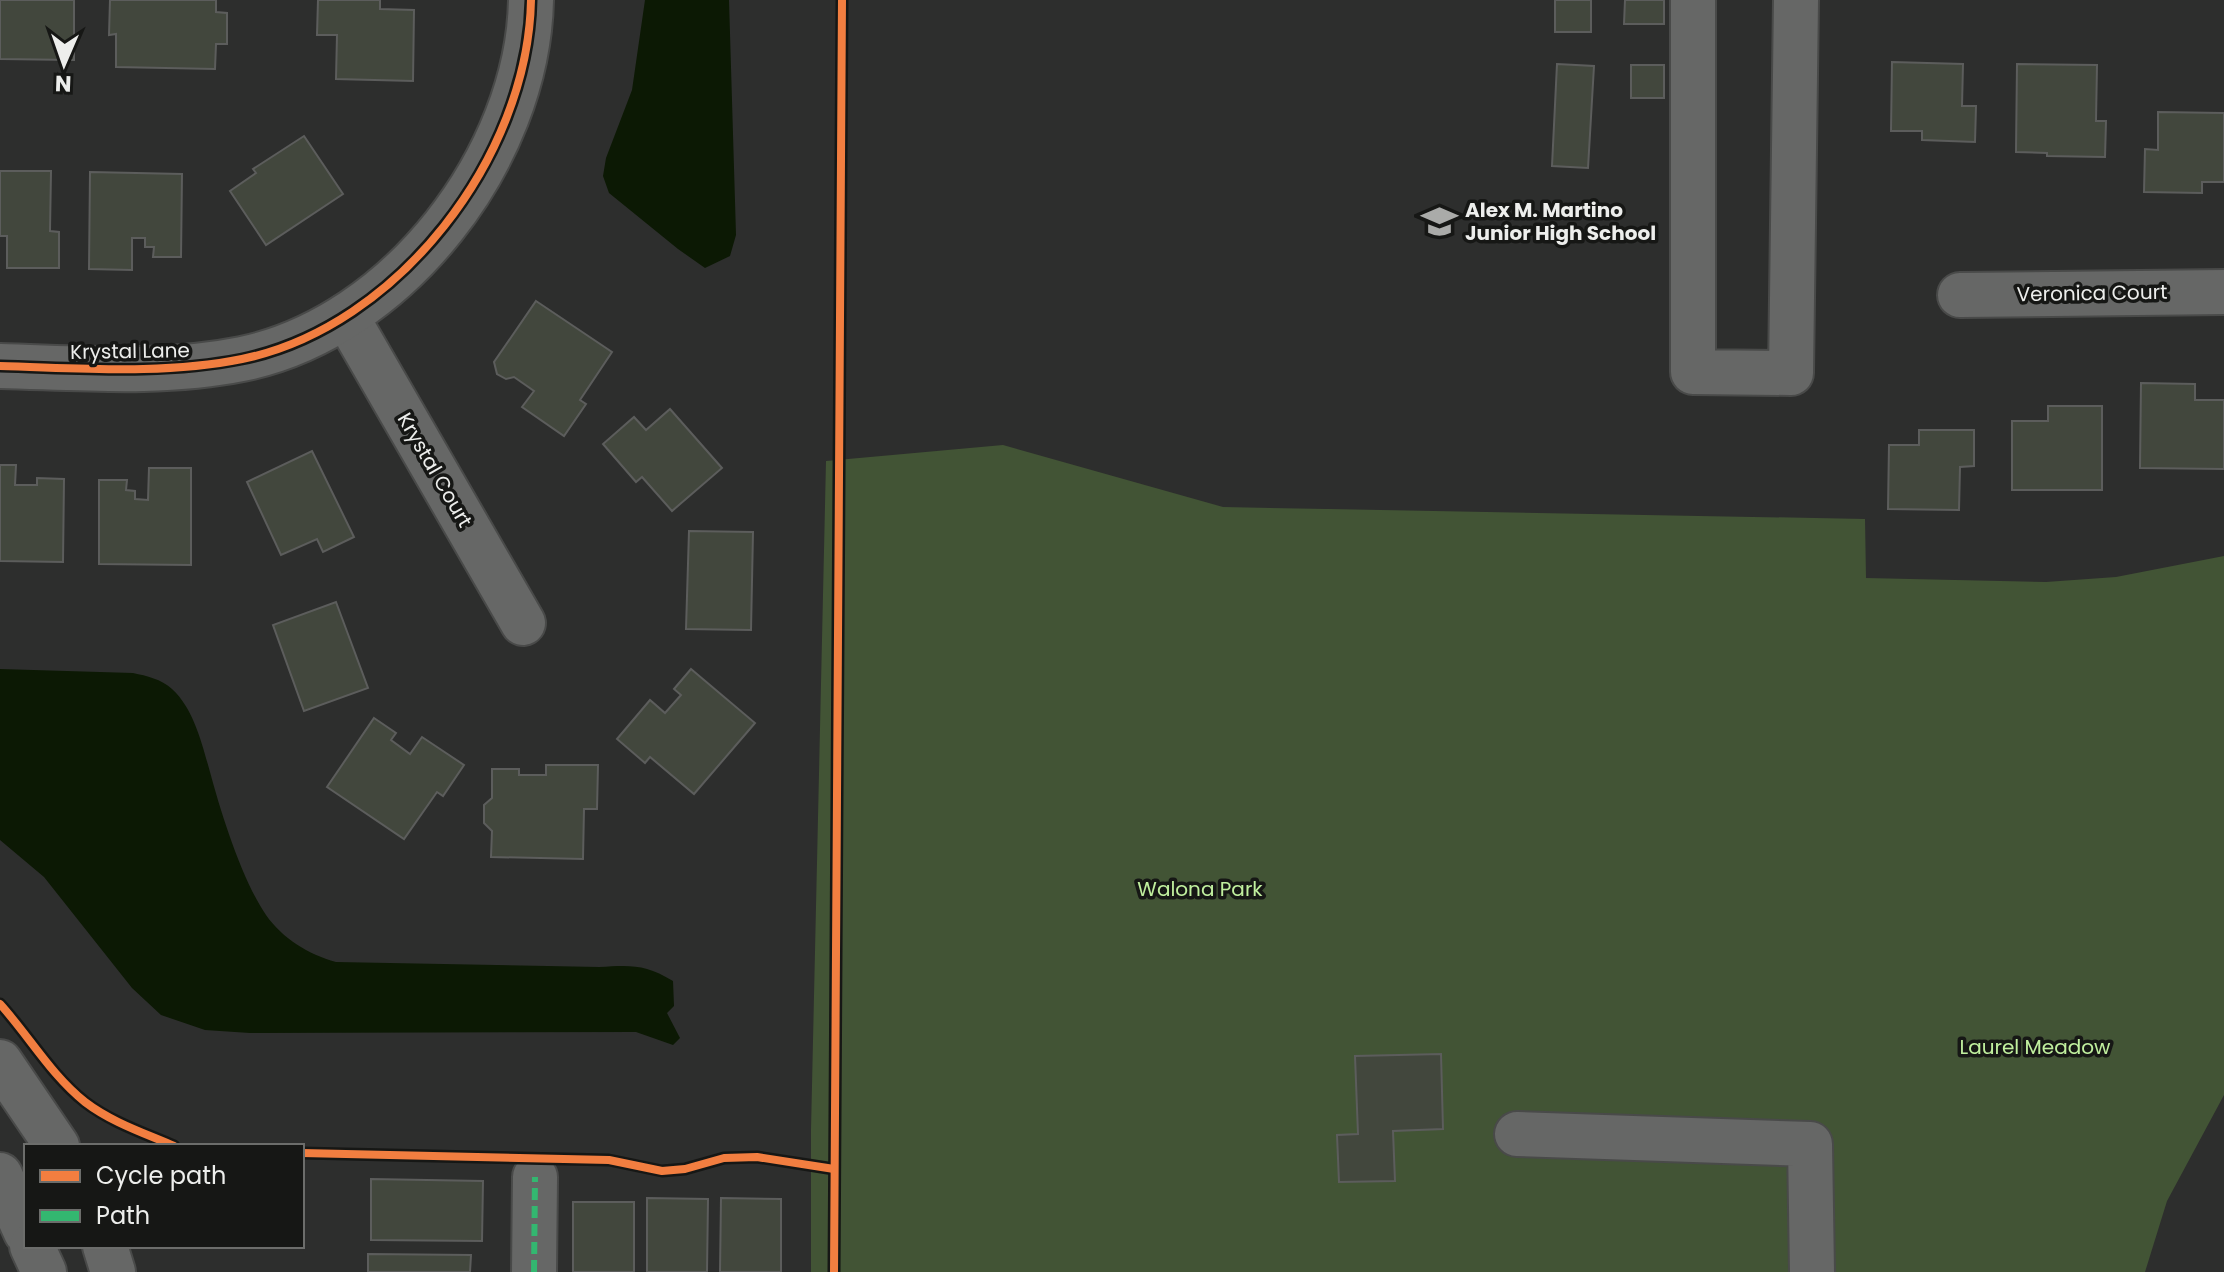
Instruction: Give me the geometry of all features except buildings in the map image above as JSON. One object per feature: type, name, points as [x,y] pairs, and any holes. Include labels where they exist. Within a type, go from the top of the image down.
[{"type":"street","name":"Krystal Lane","points":[[0,366],[169,369],[207,365],[290,345],[346,316],[392,280],[435,237],[470,191],[499,139],[521,74],[531,0]]},
{"type":"street","points":[[1693,0],[1693,372],[1777,373],[1791,373],[1796,0]]},
{"type":"street","name":"Veronica Court","points":[[1960,295],[2224,292]]},
{"type":"street","name":"Krystal Court","points":[[346,316],[523,623]]},
{"type":"street","points":[[0,1062],[56,1144]]},
{"type":"street","points":[[1517,1134],[1810,1144],[1812,1272]]},
{"type":"street","points":[[0,1175],[24,1228]]},
{"type":"street","points":[[534,1272],[535,1177]]},
{"type":"street","points":[[33,1248],[44,1272]]},
{"type":"street","points":[[106,1248],[113,1272]]},
{"type":"green space","name":"Walona Park","points":[[1003,445],[1223,507],[1865,519],[1866,578],[2046,582],[2116,577],[2224,556],[2224,1095],[2167,1201],[2145,1272],[811,1272],[811,1130],[826,461]]},
{"type":"shaded area","points":[[645,0],[729,0],[736,235],[730,256],[705,268],[609,193],[603,176],[606,158],[632,90]]},
{"type":"shaded area","points":[[0,669],[133,673],[159,680],[172,689],[186,706],[196,728],[233,846],[257,900],[280,931],[306,950],[336,962],[629,966],[646,969],[673,981],[674,1006],[667,1013],[680,1038],[673,1045],[636,1032],[250,1033],[205,1030],[161,1015],[132,988],[44,877],[0,840]]},
{"type":"marked path","points":[[534,1272],[535,1177]]},
{"type":"cycle path","points":[[0,366],[122,369],[212,364],[242,359],[299,341],[353,311],[401,273],[444,226],[479,174],[507,118],[524,59],[531,0]]},
{"type":"cycle path","points":[[834,1272],[842,0]]},
{"type":"cycle path","points":[[0,1004],[51,1068],[85,1102],[117,1121],[169,1144]]},
{"type":"cycle path","points":[[304,1153],[609,1160],[662,1171],[685,1169],[724,1158],[757,1157],[834,1169]]},
{"type":"place","name":"Alex M. Martino Junior High School","points":[[1439,222]]},
{"type":"park label","name":"Laurel Meadow","points":[[2035,1047]]}]
